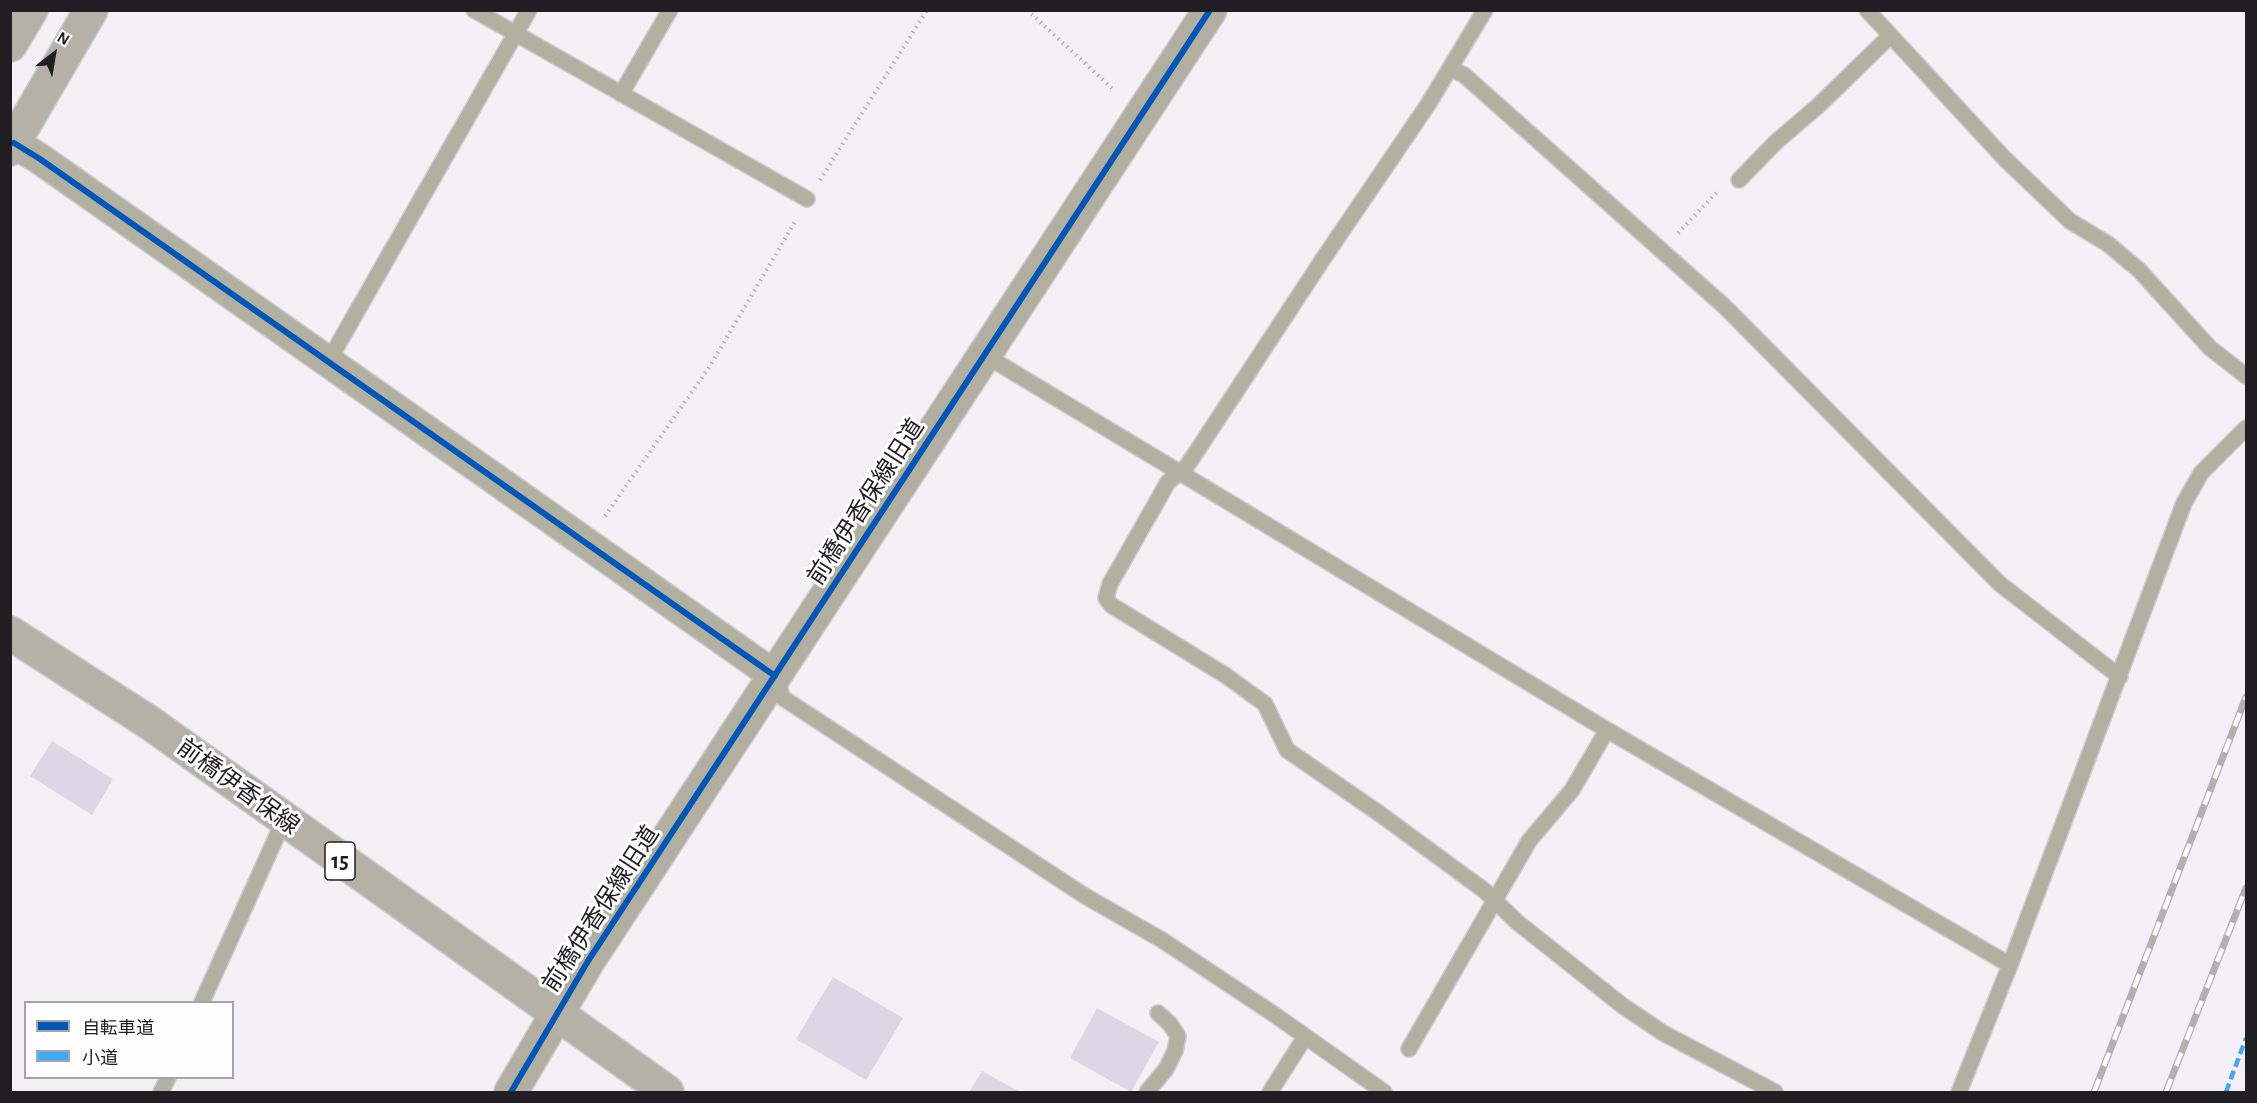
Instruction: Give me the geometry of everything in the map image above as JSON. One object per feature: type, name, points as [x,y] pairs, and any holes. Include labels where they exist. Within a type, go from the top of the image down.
[{"type":"main road","points":[[10,45],[31,10]]},
{"type":"main road","points":[[12,146],[91,10]]},
{"type":"main road","name":"前橋伊香保線","points":[[10,633],[150,723],[667,1092]]},
{"type":"street","name":"前橋伊香保線旧道","points":[[511,1092],[588,961],[1210,10]]},
{"type":"street","points":[[12,146],[40,159],[775,676]]},
{"type":"lane","points":[[474,10],[807,199]]},
{"type":"lane","points":[[328,362],[528,10]]},
{"type":"lane","points":[[621,94],[670,10]]},
{"type":"lane","points":[[1485,10],[1429,103],[1187,466],[1168,482],[1110,585],[1106,598],[1111,605],[1225,675],[1265,704],[1287,750],[1380,814],[1485,891],[1517,922],[1647,1022],[1663,1033],[1775,1092]]},
{"type":"lane","points":[[1867,10],[2006,159],[2062,213],[2108,243],[2139,270],[2210,348],[2247,376]]},
{"type":"lane","points":[[1739,180],[1776,142],[1818,106],[1890,36]]},
{"type":"lane","points":[[1450,68],[1464,75],[1725,306],[2000,584],[2120,677]]},
{"type":"lane","points":[[983,354],[1608,730],[2010,965]]},
{"type":"lane","points":[[1959,1092],[2010,965],[2184,503],[2201,473],[2247,428]]},
{"type":"lane","points":[[775,676],[783,698],[1085,896],[1150,932],[1305,1037],[1367,1087],[1384,1092]]},
{"type":"lane","points":[[1409,1049],[1529,841],[1572,790],[1608,730]]},
{"type":"lane","points":[[202,1001],[284,820]]},
{"type":"lane","points":[[1147,1092],[1166,1069],[1178,1036],[1170,1023],[1158,1013]]},
{"type":"lane","points":[[1270,1092],[1305,1037]]},
{"type":"path","points":[[585,543],[710,366],[807,199],[927,10]]},
{"type":"path","points":[[1028,10],[1127,101],[1143,111]]},
{"type":"path","points":[[1662,250],[1726,183],[1739,180]]},
{"type":"building","points":[[52,741],[113,779],[92,815],[30,776]]},
{"type":"building","points":[[833,977],[903,1018],[866,1080],[796,1039]]},
{"type":"building","points":[[1097,1008],[1159,1042],[1131,1092],[1070,1058]]},
{"type":"building","points":[[982,1071],[1020,1092],[969,1092]]},
{"type":"railway","points":[[2094,1092],[2246,697]]},
{"type":"railway","points":[[2166,1092],[2246,888]]},
{"type":"marked path","points":[[2226,1092],[2246,1038]]},
{"type":"cycle path","points":[[511,1092],[588,961],[1210,10]]},
{"type":"cycle path","points":[[14,143],[40,159],[775,676]]}]
